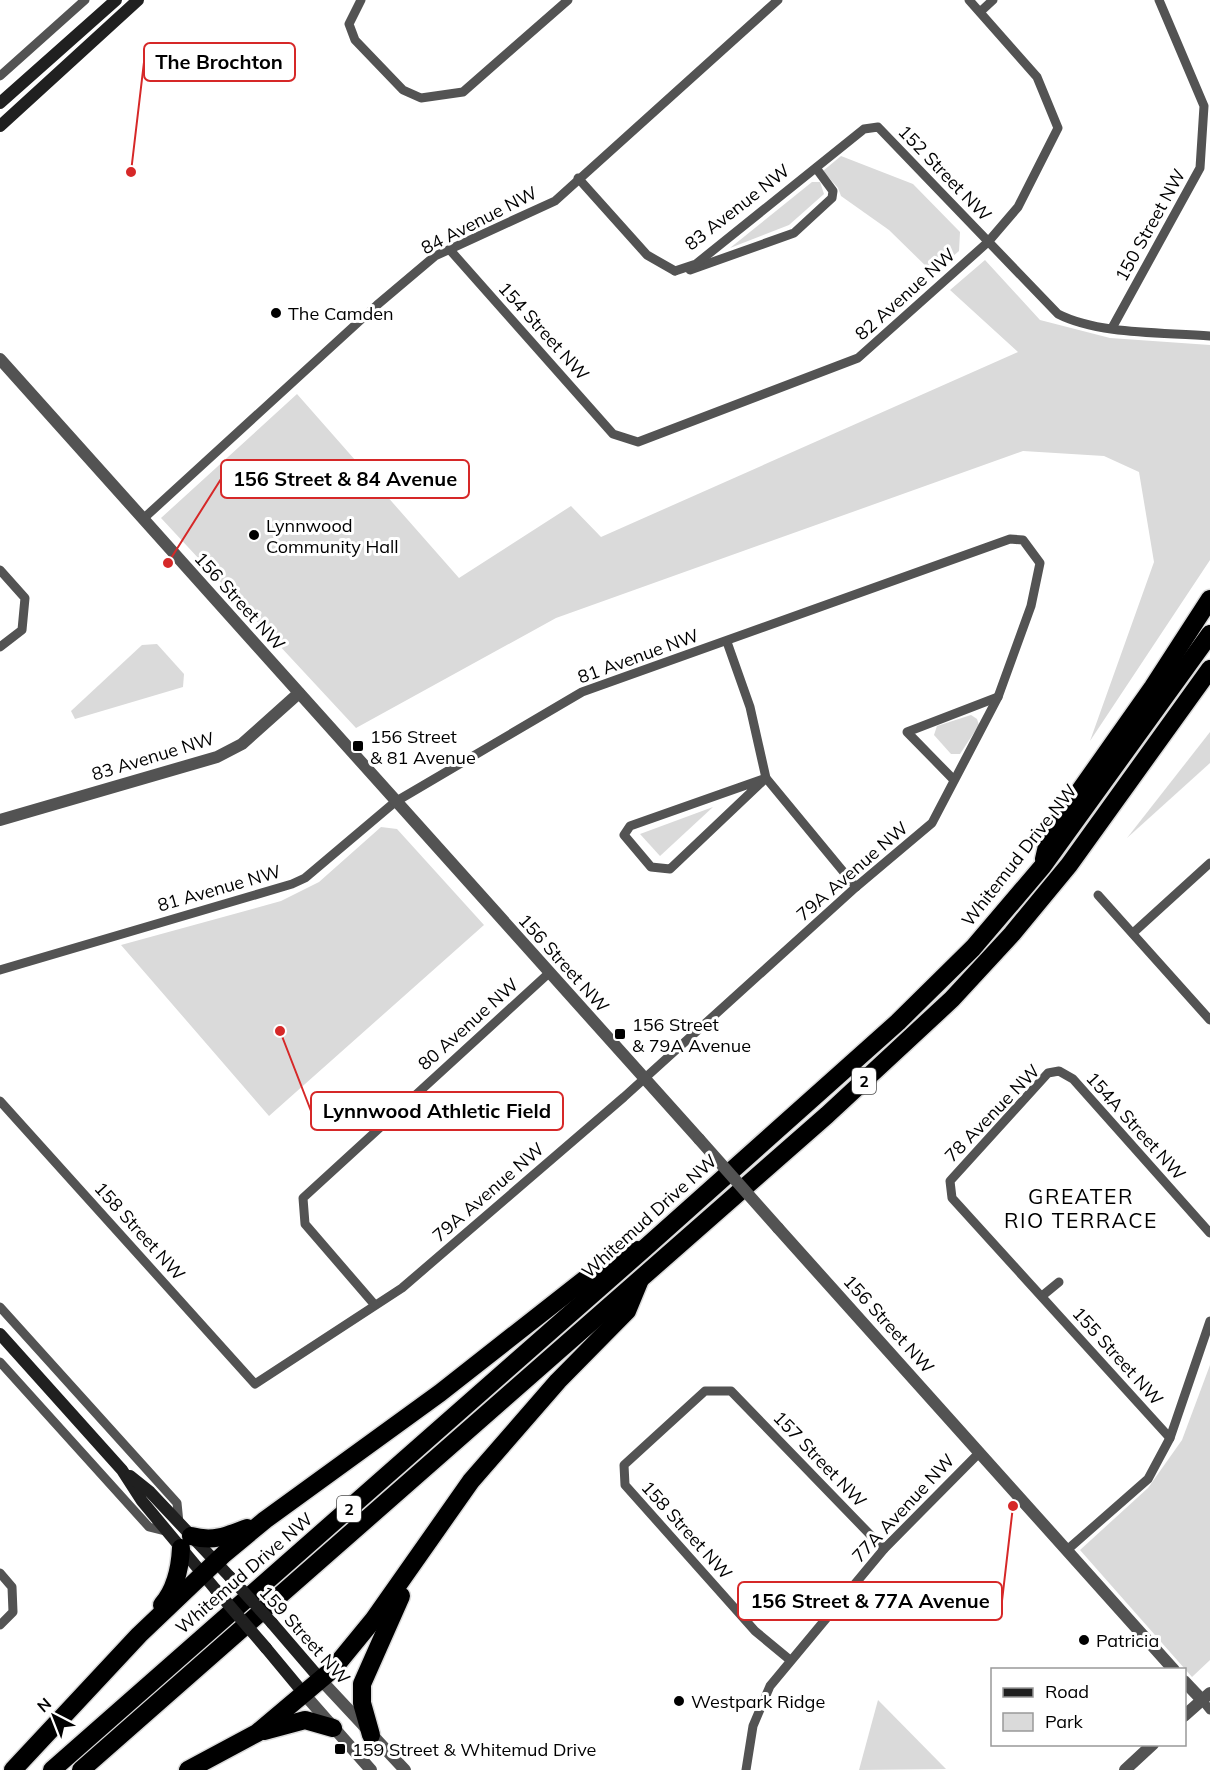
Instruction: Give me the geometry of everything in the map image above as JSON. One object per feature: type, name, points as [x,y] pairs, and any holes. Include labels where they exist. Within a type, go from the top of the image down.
[{"type":"highway","points":[[1042,867],[1050,833],[1153,687],[1210,599]]},
{"type":"highway","name":"Whitemud Drive NW","points":[[52,1770],[898,1022],[973,948],[1042,867],[1210,634]]},
{"type":"highway","name":"2","points":[[81,1770],[641,1279],[882,1065],[952,999],[1012,934],[1069,865],[1210,669]]},
{"type":"highway","points":[[13,1770],[139,1635],[265,1520],[440,1393],[612,1258],[645,1248]]},
{"type":"highway","points":[[188,1770],[257,1733],[321,1680],[374,1619],[450,1510],[513,1431],[627,1311],[641,1279]]},
{"type":"highway","points":[[371,1734],[362,1703],[362,1684],[367,1668],[398,1602],[450,1510]]},
{"type":"highway","points":[[139,1635],[169,1597],[180,1561],[184,1536],[206,1540],[217,1539],[265,1520]]},
{"type":"highway","points":[[257,1733],[305,1720],[333,1728]]},
{"type":"main road","points":[[0,103],[116,0]]},
{"type":"main road","points":[[0,126],[138,0]]},
{"type":"main road","name":"159 Street NW","points":[[0,1334],[122,1470],[142,1501],[169,1532],[184,1536],[210,1568],[230,1577],[321,1680]]},
{"type":"main road","name":"159 Street NW","points":[[122,1470],[150,1492],[210,1568],[216,1590],[305,1695]]},
{"type":"street","points":[[0,76],[85,0]]},
{"type":"street","points":[[361,0],[350,24],[355,40],[403,90],[421,98],[463,92],[568,0]]},
{"type":"street","points":[[969,0],[980,12],[993,0]]},
{"type":"street","name":"150 Street NW","points":[[1112,328],[1200,168],[1204,106],[1159,0]]},
{"type":"street","name":"84 Avenue NW","points":[[143,519],[377,304],[435,256],[555,201],[774,1]]},
{"type":"street","name":"82 Avenue NW","points":[[613,434],[638,442],[858,358],[988,242],[1018,207],[1058,128],[1037,77],[980,12]]},
{"type":"street","name":"152 Street NW","points":[[878,127],[1058,314],[1068,319],[1112,328],[1210,336]]},
{"type":"street","name":"83 Avenue NW","points":[[675,271],[696,264],[864,129],[878,127]]},
{"type":"street","name":"83 Avenue NW","points":[[675,271],[697,269],[794,233],[832,198],[833,191],[816,168]]},
{"type":"street","points":[[578,178],[647,255],[675,271]]},
{"type":"street","name":"154 Street NW","points":[[450,250],[613,434]]},
{"type":"street","name":"156 Street NW","points":[[0,359],[1172,1668]]},
{"type":"street","name":"81 Avenue NW","points":[[0,970],[292,884],[316,870],[395,802],[582,692],[1010,539],[1023,540],[1040,563]]},
{"type":"street","name":"79A Avenue NW","points":[[255,1384],[308,1351],[374,1304],[402,1288],[645,1078],[856,887],[932,823],[953,779],[998,697],[1031,606],[1040,563]]},
{"type":"street","points":[[0,570],[25,598],[22,630],[0,647]]},
{"type":"street","points":[[727,642],[750,707],[766,777],[856,887]]},
{"type":"street","name":"83 Avenue NW","points":[[0,820],[217,757],[242,744],[299,693]]},
{"type":"street","points":[[953,779],[907,732],[998,697]]},
{"type":"street","points":[[766,777],[670,869],[651,867],[624,835],[630,826],[766,777]]},
{"type":"street","points":[[1132,933],[1210,863]]},
{"type":"street","points":[[1098,895],[1210,1020]]},
{"type":"street","name":"80 Avenue NW","points":[[374,1304],[305,1224],[303,1198],[549,973]]},
{"type":"street","name":"78 Avenue NW","points":[[950,1181],[1048,1073],[1059,1071]]},
{"type":"street","name":"154A Street NW","points":[[1059,1071],[1073,1079],[1210,1233]]},
{"type":"street","name":"158 Street NW","points":[[0,1102],[255,1384]]},
{"type":"street","name":"155 Street NW","points":[[950,1181],[952,1198],[1170,1438]]},
{"type":"street","points":[[1042,1296],[1059,1282]]},
{"type":"street","name":"159 Street NW","points":[[0,1307],[177,1503],[184,1536]]},
{"type":"street","points":[[1067,1550],[1148,1479],[1170,1438],[1210,1321]]},
{"type":"street","name":"159 Street NW","points":[[0,1362],[149,1527],[169,1532]]},
{"type":"street","name":"158 Street NW","points":[[731,1391],[705,1390],[624,1465],[625,1485],[756,1631],[790,1660]]},
{"type":"street","name":"157 Street NW","points":[[731,1391],[884,1549]]},
{"type":"street","name":"77A Avenue NW","points":[[746,1770],[753,1726],[770,1686],[884,1549],[980,1452]]},
{"type":"street","points":[[0,1573],[12,1587],[13,1612],[0,1625]]},
{"type":"street","name":"159 Street NW","points":[[321,1680],[405,1770]]},
{"type":"street","points":[[1186,1682],[1207,1701],[1186,1715]]},
{"type":"street","name":"159 Street NW","points":[[305,1695],[371,1770]]},
{"type":"street","points":[[1125,1770],[1151,1746]]},
{"type":"green space","points":[[841,156],[913,184],[960,232],[959,251],[933,273],[889,230],[841,196],[838,188],[823,171]]},
{"type":"green space","points":[[812,182],[820,182],[824,194],[789,225],[730,248]]},
{"type":"green space","points":[[985,260],[1040,320],[1110,338],[1210,345],[1210,560],[1090,741],[1154,562],[1139,472],[1104,456],[1023,451],[556,618],[356,728],[161,518],[297,394],[459,578],[571,506],[601,537],[1018,352],[950,290]]},
{"type":"green space","points":[[157,644],[184,674],[183,687],[75,719],[71,711],[142,645]]},
{"type":"green space","points":[[971,715],[977,719],[979,725],[960,754],[951,754],[934,735],[937,726]]},
{"type":"green space","points":[[1210,732],[1210,763],[1127,838]]},
{"type":"green space","points":[[713,807],[660,856],[640,834]]},
{"type":"green space","points":[[381,827],[397,829],[484,925],[269,1116],[121,945],[281,901],[319,882]]},
{"type":"green space","points":[[1210,1365],[1210,1660],[1192,1677],[1080,1550],[1148,1488],[1182,1440]]},
{"type":"green space","points":[[878,1700],[946,1769],[859,1770]]},
{"type":"place","name":"The Brochton","points":[[131,172]]},
{"type":"place","name":"The Camden","points":[[276,313]]},
{"type":"place","name":"Lynnwood Community Hall","points":[[254,535]]},
{"type":"place","name":"156 Street & 84 Avenue","points":[[168,563]]},
{"type":"place","name":"156 Street & 81 Avenue","points":[[358,746]]},
{"type":"place","name":"Lynnwood Athletic Field","points":[[280,1031]]},
{"type":"place","name":"156 Street & 79A Avenue","points":[[620,1034]]},
{"type":"place","name":"156 Street & 77A Avenue","points":[[1013,1506]]},
{"type":"place","name":"Patricia","points":[[1084,1640]]},
{"type":"place","name":"Westpark Ridge","points":[[679,1701]]},
{"type":"place","name":"159 Street & Whitemud Drive","points":[[340,1749]]},
{"type":"district","name":"GREATER RIO TERRACE","points":[[1081,1208]]}]
